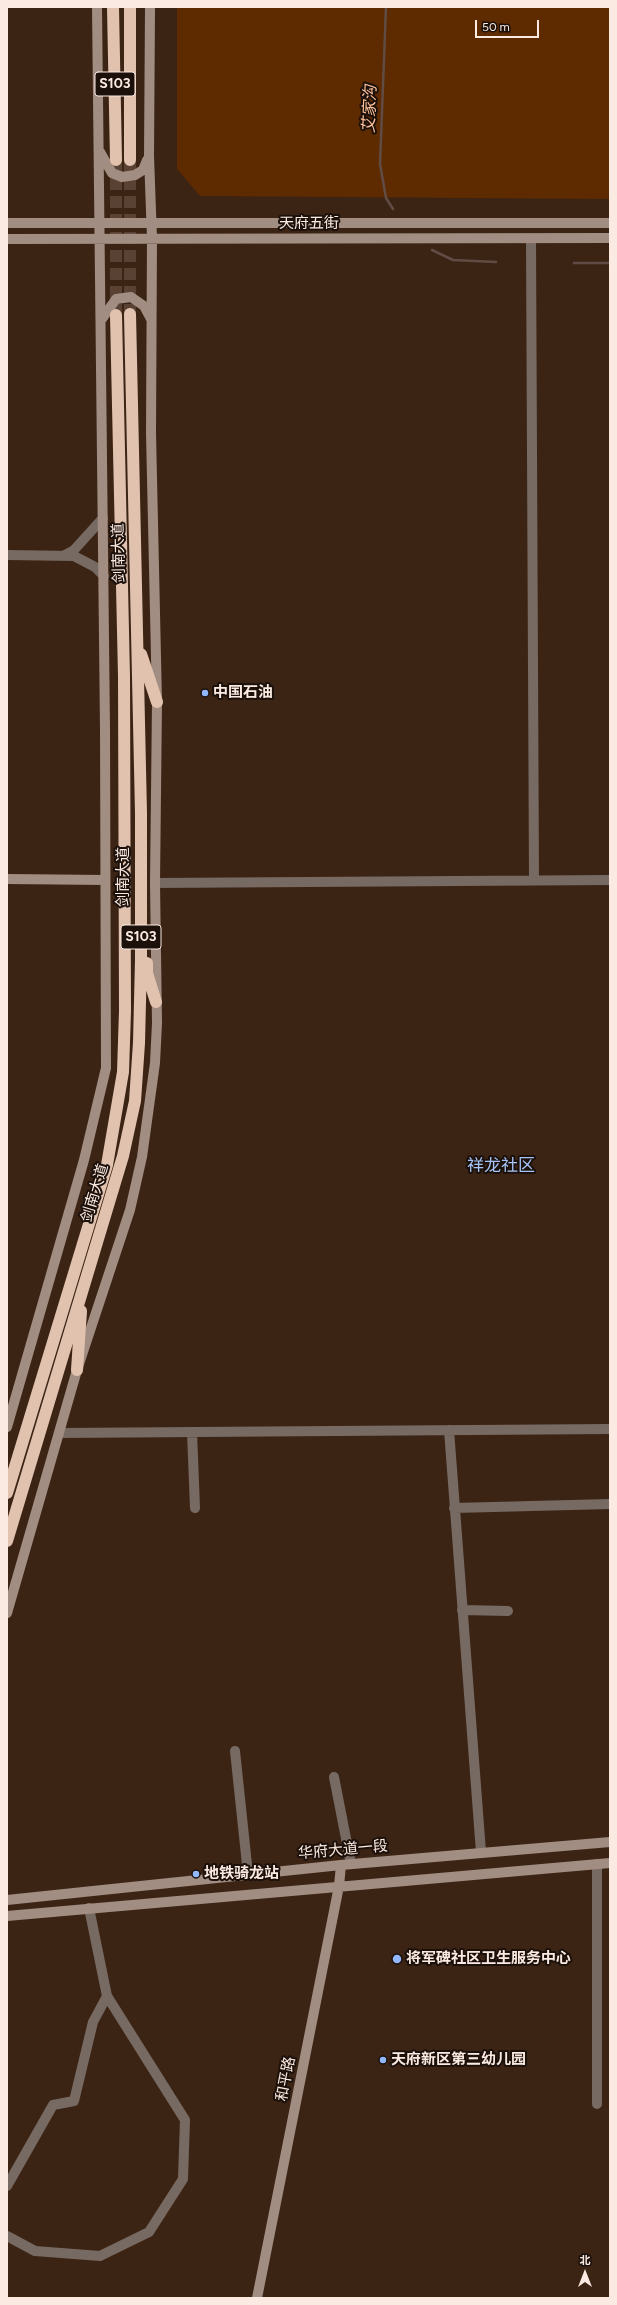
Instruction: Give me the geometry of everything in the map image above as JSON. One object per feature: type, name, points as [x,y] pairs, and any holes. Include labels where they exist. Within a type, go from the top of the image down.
[{"type":"highway","name":"S103","points":[[113,7],[116,160]]},
{"type":"highway","name":"S103","points":[[130,7],[130,160]]},
{"type":"highway","name":"剑南大道","points":[[7,1541],[123,1156],[135,1101],[139,1043],[140,870],[130,314]]},
{"type":"highway","name":"剑南大道","points":[[7,1493],[107,1164],[123,1072],[125,1011],[124,683],[116,315]]},
{"type":"highway","points":[[137,643],[157,702]]},
{"type":"highway","points":[[140,870],[146,924],[147,973],[156,1002]]},
{"type":"highway","points":[[77,1370],[82,1289]]},
{"type":"main road","points":[[7,1426],[84,1160],[106,1068],[104,576],[98,7]]},
{"type":"main road","points":[[7,1613],[77,1370],[130,1210],[142,1157],[153,1087],[157,1024],[155,883],[157,702],[151,433],[152,238],[148,156],[150,7]]},
{"type":"main road","points":[[99,151],[112,173],[122,177],[135,175],[143,170],[148,156]]},
{"type":"main road","name":"天府五街","points":[[7,223],[610,223]]},
{"type":"main road","name":"天府五街","points":[[7,239],[610,238]]},
{"type":"main road","points":[[101,321],[116,299],[131,297],[144,306],[152,321]]},
{"type":"main road","points":[[7,879],[105,880]]},
{"type":"main road","name":"华府大道一段","points":[[7,1900],[248,1874],[481,1852],[610,1842]]},
{"type":"main road","points":[[7,1916],[610,1863]]},
{"type":"main road","name":"和平路","points":[[257,2298],[340,1886],[346,1865]]},
{"type":"street","points":[[531,239],[534,880]]},
{"type":"street","points":[[65,555],[78,545],[103,518]]},
{"type":"street","points":[[7,555],[74,556],[95,566],[104,576]]},
{"type":"street","points":[[155,883],[610,880]]},
{"type":"street","points":[[60,1433],[610,1429]]},
{"type":"street","points":[[449,1430],[481,1852]]},
{"type":"street","points":[[192,1432],[194,1508]]},
{"type":"street","points":[[454,1508],[610,1504]]},
{"type":"street","points":[[462,1610],[508,1611]]},
{"type":"street","points":[[235,1751],[248,1874]]},
{"type":"street","points":[[334,1777],[346,1865]]},
{"type":"street","points":[[597,1864],[597,2104]]},
{"type":"street","points":[[7,2236],[35,2251],[100,2256],[149,2232],[182,2179],[185,2120],[107,1996],[89,1908]]},
{"type":"street","points":[[7,2186],[53,2105],[74,2101],[93,2022],[107,1996]]},
{"type":"shaded area","points":[[177,7],[610,7],[610,199],[200,196],[177,169]]},
{"type":"waterway","name":"艾家沟","points":[[386,7],[380,164],[386,198],[393,209]]},
{"type":"waterway","name":"艾家沟","points":[[432,250],[453,260],[496,262]]},
{"type":"waterway","name":"艾家沟","points":[[574,263],[610,263]]},
{"type":"tunnel","points":[[116,160],[116,315]]},
{"type":"tunnel","points":[[130,160],[130,314]]},
{"type":"place","name":"中国石油","points":[[205,693]]},
{"type":"place","name":"地铁骑龙站","points":[[196,1874]]},
{"type":"place","name":"将军碑社区卫生服务中心","points":[[397,1959]]},
{"type":"place","name":"天府新区第三幼儿园","points":[[383,2060]]},
{"type":"district","name":"祥龙社区","points":[[501,1166]]}]
